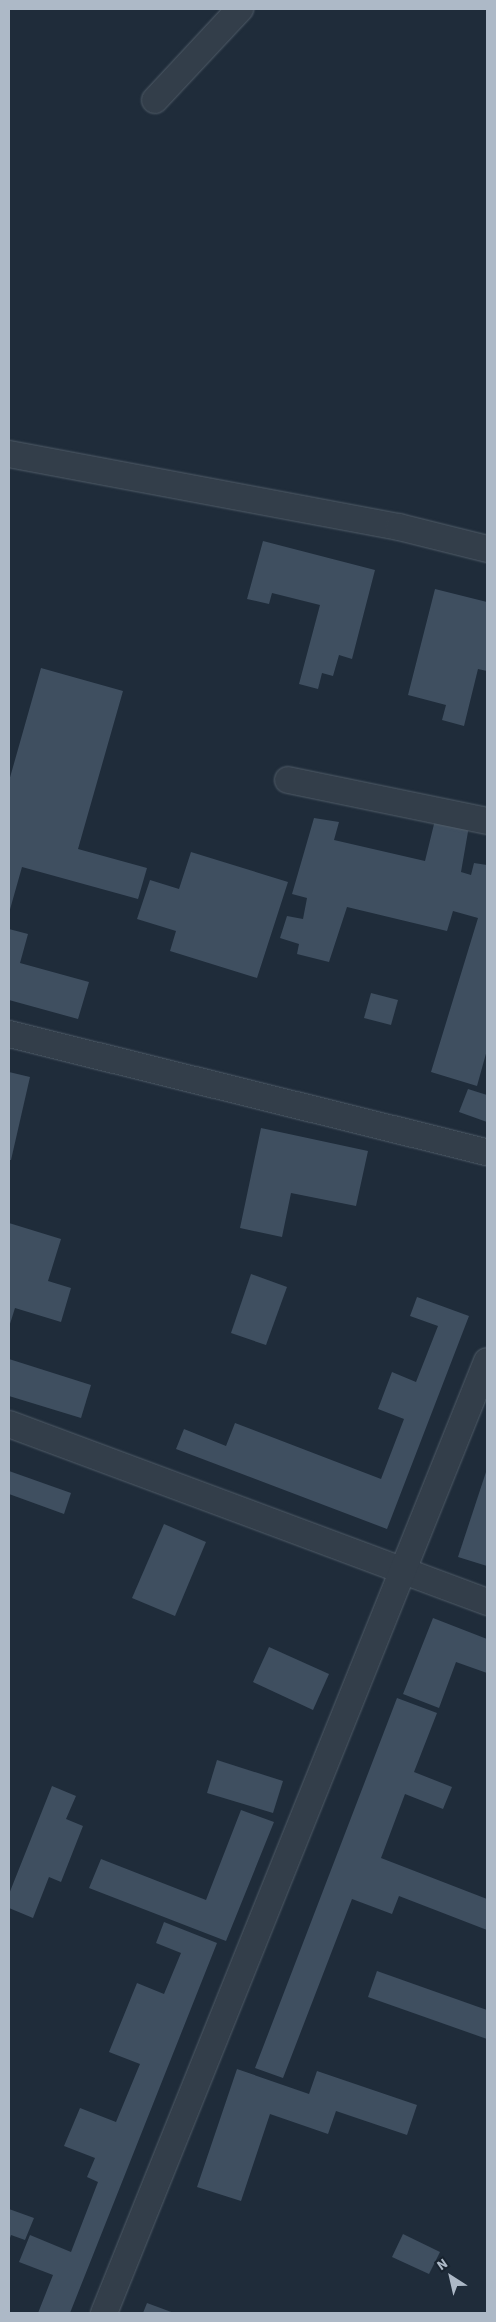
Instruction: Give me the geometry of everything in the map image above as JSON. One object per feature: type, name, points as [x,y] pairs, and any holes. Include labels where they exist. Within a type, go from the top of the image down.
[{"type":"street","points":[[155,100],[240,9]]},
{"type":"street","points":[[9,454],[399,527],[487,549]]},
{"type":"street","points":[[288,780],[487,821]]},
{"type":"street","points":[[9,1034],[487,1152]]},
{"type":"street","points":[[104,2313],[487,1361]]},
{"type":"street","points":[[9,1424],[401,1572],[487,1602]]},
{"type":"building","points":[[263,541],[375,570],[352,659],[339,655],[333,676],[322,673],[318,689],[299,684],[320,605],[272,593],[269,604],[247,599]]},
{"type":"building","points":[[435,589],[487,602],[487,671],[478,669],[464,726],[442,720],[446,705],[408,695]]},
{"type":"building","points":[[41,668],[123,691],[78,849],[147,868],[138,899],[22,867],[9,913],[9,781]]},
{"type":"building","points":[[314,818],[339,822],[334,840],[425,861],[435,820],[469,826],[461,872],[471,875],[474,863],[487,865],[487,1050],[477,1086],[431,1072],[478,918],[453,911],[447,931],[347,907],[329,962],[297,954],[299,944],[280,938],[287,916],[303,919],[307,898],[292,894]]},
{"type":"building","points":[[191,852],[288,882],[257,978],[170,951],[176,931],[137,919],[150,880],[179,889]]},
{"type":"building","points":[[9,929],[28,934],[20,963],[89,982],[78,1019],[9,1000]]},
{"type":"building","points":[[371,993],[398,1000],[391,1025],[364,1018]]},
{"type":"building","points":[[9,1072],[30,1077],[11,1160],[9,1160]]},
{"type":"building","points":[[468,1089],[487,1095],[487,1122],[459,1112]]},
{"type":"building","points":[[261,1128],[368,1151],[356,1206],[291,1193],[282,1237],[240,1228]]},
{"type":"building","points":[[9,1223],[61,1239],[48,1281],[71,1288],[61,1322],[15,1308],[9,1327]]},
{"type":"building","points":[[251,1274],[287,1287],[266,1345],[231,1333]]},
{"type":"building","points":[[417,1297],[469,1316],[387,1529],[176,1449],[184,1429],[226,1446],[235,1423],[381,1479],[404,1419],[378,1409],[392,1372],[416,1382],[438,1326],[410,1316]]},
{"type":"building","points":[[9,1359],[91,1385],[81,1418],[9,1396]]},
{"type":"building","points":[[487,1469],[487,1566],[458,1557]]},
{"type":"building","points":[[9,1471],[71,1493],[64,1514],[9,1494]]},
{"type":"building","points":[[164,1524],[206,1542],[175,1616],[132,1598]]},
{"type":"building","points":[[433,1618],[487,1639],[487,1673],[456,1662],[439,1708],[403,1694]]},
{"type":"building","points":[[269,1647],[329,1674],[313,1710],[253,1682]]},
{"type":"building","points":[[397,1698],[437,1713],[414,1772],[452,1787],[443,1809],[405,1794],[381,1858],[487,1899],[487,1930],[399,1896],[392,1914],[352,1899],[283,2078],[255,2068]]},
{"type":"building","points":[[217,1760],[283,1781],[273,1813],[207,1793]]},
{"type":"building","points":[[52,1786],[76,1796],[66,1819],[83,1826],[61,1882],[49,1877],[33,1918],[9,1908],[9,1894]]},
{"type":"building","points":[[241,1810],[274,1822],[226,1941],[89,1888],[101,1859],[206,1900]]},
{"type":"building","points":[[164,1922],[217,1943],[70,2313],[38,2313],[53,2275],[19,2262],[30,2235],[71,2252],[98,2182],[87,2177],[95,2158],[64,2146],[80,2108],[116,2122],[140,2064],[109,2052],[137,1983],[164,1994],[181,1953],[156,1943]]},
{"type":"building","points":[[377,1971],[487,2010],[487,2039],[368,1997]]},
{"type":"building","points":[[237,2069],[309,2094],[317,2071],[417,2105],[407,2135],[336,2111],[328,2134],[270,2114],[241,2201],[197,2187]]},
{"type":"building","points":[[9,2209],[34,2218],[25,2240],[11,2235],[9,2241]]},
{"type":"building","points":[[403,2234],[440,2252],[429,2274],[392,2257]]},
{"type":"building","points":[[147,2303],[174,2313],[143,2313]]}]
